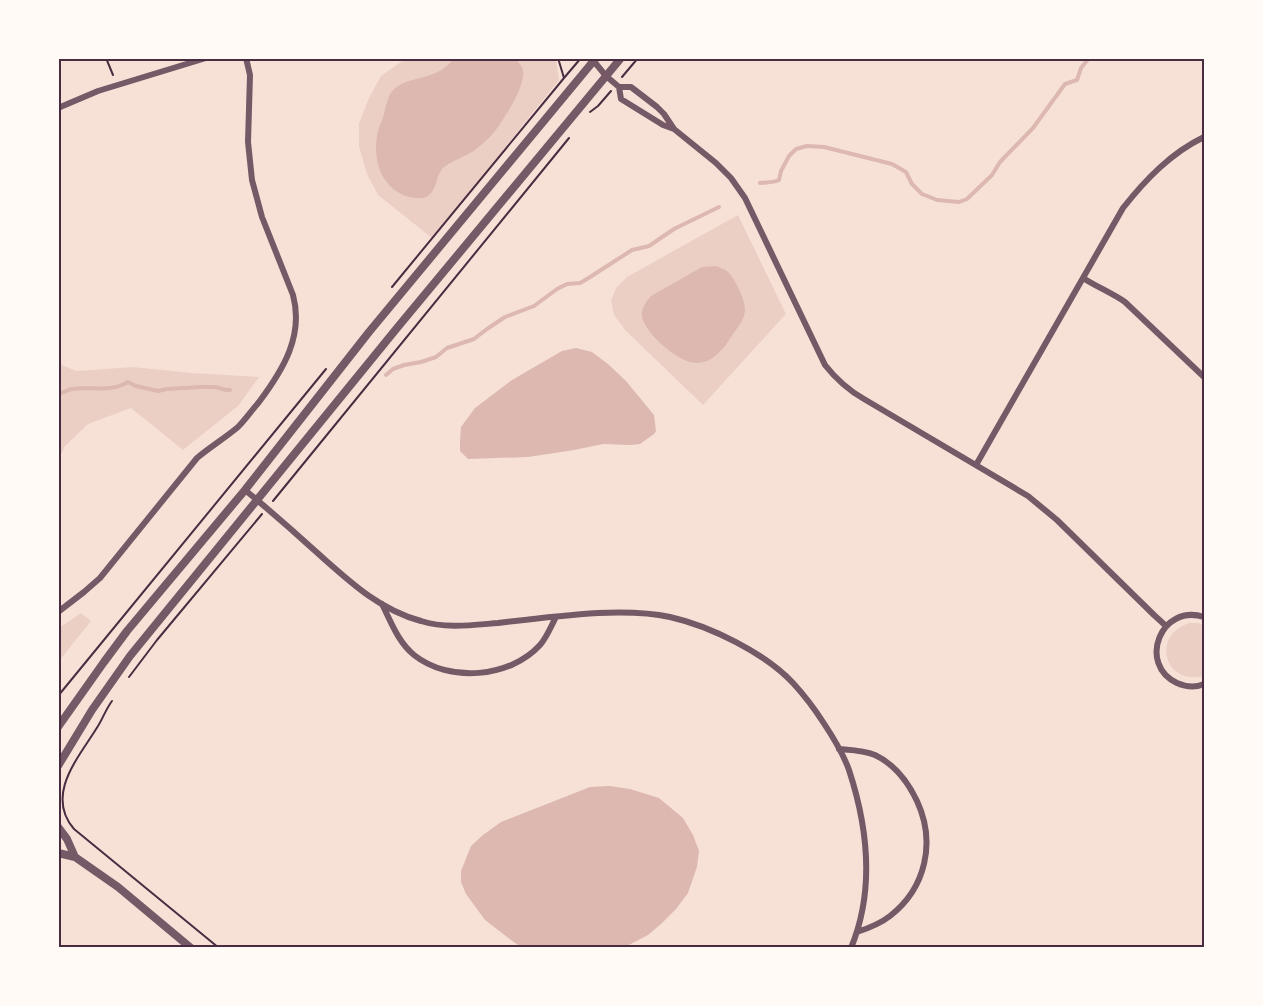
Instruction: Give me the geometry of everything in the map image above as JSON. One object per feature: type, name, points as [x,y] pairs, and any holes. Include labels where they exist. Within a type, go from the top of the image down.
[{"type":"street","points":[[58,108],[98,91],[206,58]]},
{"type":"street","points":[[58,612],[100,578],[197,458],[244,420],[272,384],[293,342],[297,321],[295,304],[262,217],[252,180],[248,142],[250,75],[246,58]]},
{"type":"street","points":[[58,766],[116,674],[397,328],[621,58]]},
{"type":"street","points":[[58,727],[114,648],[244,490],[369,332],[594,59],[606,76],[619,87],[631,87],[664,114],[675,129],[724,171],[741,191],[825,365],[836,379],[849,390],[1028,496],[1057,520],[1166,626]]},
{"type":"street","points":[[619,87],[621,99],[663,125],[675,129]]},
{"type":"street","points":[[976,465],[1123,208],[1155,172],[1174,156],[1204,137]]},
{"type":"street","points":[[1083,278],[1125,302],[1204,377]]},
{"type":"street","points":[[244,490],[356,587],[397,612],[423,622],[451,626],[597,613],[636,612],[671,617],[705,628],[737,642],[764,659],[791,681],[812,705],[839,749],[855,789],[866,840],[867,864],[857,932],[851,948]]},
{"type":"street","points":[[382,604],[404,644],[414,655],[440,668],[472,674],[504,668],[531,653],[542,643],[556,617]]},
{"type":"street","points":[[1204,617],[1187,615],[1166,626],[1157,642],[1156,655],[1159,664],[1173,682],[1189,687],[1204,684]]},
{"type":"street","points":[[839,749],[862,750],[890,765],[903,777],[913,793],[926,826],[925,861],[921,877],[913,891],[889,918],[857,932]]},
{"type":"street","points":[[58,828],[67,839],[75,857]]},
{"type":"street","points":[[58,853],[75,857],[118,887],[191,948]]},
{"type":"path","points":[[106,58],[113,75]]},
{"type":"path","points":[[558,58],[564,78]]},
{"type":"path","points":[[388,292],[581,58]]},
{"type":"path","points":[[628,70],[638,58]]},
{"type":"path","points":[[590,113],[604,99]]},
{"type":"path","points":[[275,499],[575,131]]},
{"type":"path","points":[[58,696],[330,364]]},
{"type":"path","points":[[124,683],[253,524]]},
{"type":"path","points":[[112,700],[66,780],[63,803],[68,822],[219,948]]},
{"type":"shaded area","points":[[405,59],[556,59],[559,80],[432,238],[378,195],[367,174],[359,147],[359,123],[369,98],[381,76]]},
{"type":"shaded area","points":[[453,59],[516,59],[523,70],[521,85],[509,111],[488,139],[475,150],[443,168],[428,196],[414,198],[406,196],[397,192],[385,179],[376,154],[378,130],[389,96],[402,84],[438,72]]},
{"type":"shaded area","points":[[738,215],[786,314],[703,405],[626,331],[614,315],[611,301],[616,288],[627,277]]},
{"type":"shaded area","points":[[716,266],[727,271],[734,279],[743,300],[745,313],[743,319],[715,356],[701,363],[684,360],[664,346],[650,332],[642,318],[644,305],[651,296],[702,267]]},
{"type":"shaded area","points":[[576,348],[592,352],[626,381],[654,415],[656,431],[654,434],[640,444],[603,444],[528,457],[468,459],[460,451],[461,427],[475,408],[512,380],[562,351]]},
{"type":"shaded area","points":[[59,364],[77,371],[133,367],[259,377],[238,406],[183,450],[131,408],[88,424],[65,446],[59,459]]},
{"type":"shaded area","points":[[81,613],[91,621],[59,661],[59,628]]},
{"type":"shaded area","points":[[1189,623],[1204,625],[1204,676],[1191,677],[1180,674],[1167,658],[1166,648],[1169,638],[1177,629]]},
{"type":"shaded area","points":[[610,786],[630,789],[659,798],[683,818],[699,851],[697,867],[688,893],[661,924],[648,935],[625,947],[524,948],[515,943],[485,920],[466,894],[461,882],[461,871],[471,846],[501,822],[590,787]]},
{"type":"waterway","points":[[760,183],[779,180],[789,156],[796,149],[807,146],[824,147],[892,164],[906,172],[912,184],[922,194],[937,200],[959,202],[967,199],[992,175],[1000,162],[1033,128],[1065,84],[1077,80],[1081,68],[1089,58]]},
{"type":"waterway","points":[[386,375],[393,369],[436,357],[447,348],[474,339],[505,317],[534,306],[567,284],[580,283],[632,250],[649,246],[674,229],[719,207]]},
{"type":"waterway","points":[[58,394],[72,389],[107,388],[128,382],[158,391],[201,387],[230,390]]}]
